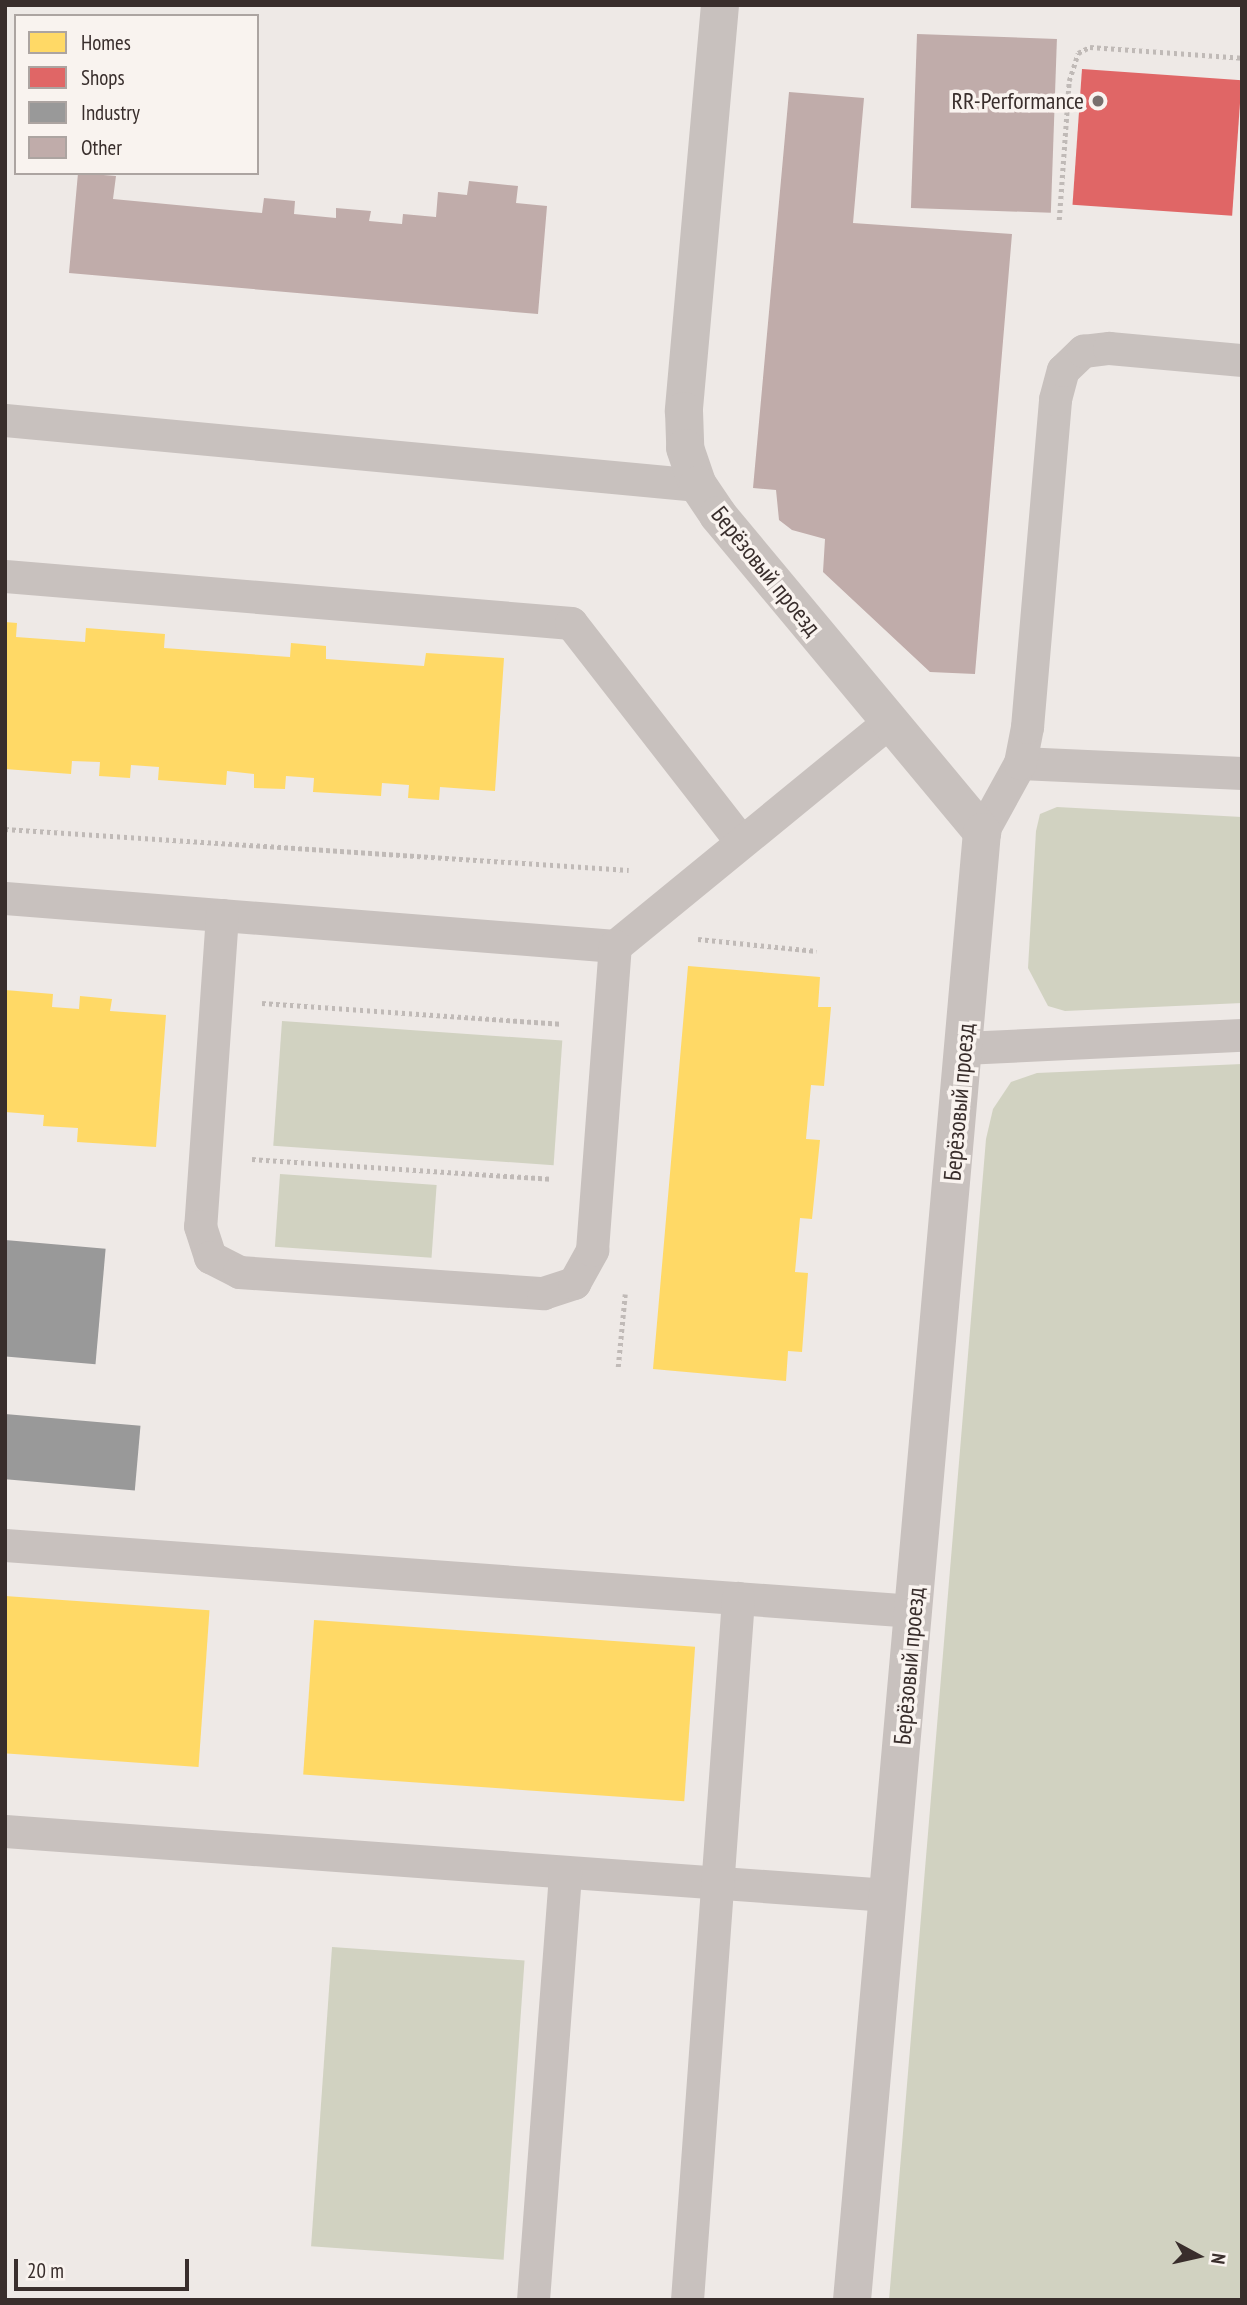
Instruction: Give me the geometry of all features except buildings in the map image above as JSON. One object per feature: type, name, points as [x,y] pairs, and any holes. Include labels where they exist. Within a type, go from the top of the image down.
[{"type":"street","name":"Берёзовый проезд","points":[[720,5],[684,411],[685,448],[698,485],[718,515],[982,832],[852,2300]]},
{"type":"lane","points":[[982,832],[1020,763],[1027,727],[1055,399],[1063,370],[1083,351],[1109,348],[1242,360]]},
{"type":"lane","points":[[5,420],[698,485]]},
{"type":"lane","points":[[5,576],[571,623],[741,841]]},
{"type":"lane","points":[[5,898],[615,946],[890,721]]},
{"type":"lane","points":[[1020,763],[1242,773]]},
{"type":"lane","points":[[222,915],[200,1226],[210,1257],[239,1272],[543,1293],[574,1283],[592,1250],[615,946]]},
{"type":"lane","points":[[963,1048],[1242,1035]]},
{"type":"lane","points":[[5,1545],[914,1611]]},
{"type":"lane","points":[[687,2300],[738,1598]]},
{"type":"lane","points":[[5,1831],[888,1895]]},
{"type":"lane","points":[[533,2300],[565,1872]]},
{"type":"path","points":[[1059,219],[1069,80],[1078,53],[1090,47],[1242,58]]},
{"type":"path","points":[[5,830],[700,875]]},
{"type":"path","points":[[686,940],[816,951]]},
{"type":"path","points":[[216,1000],[609,1027]]},
{"type":"path","points":[[204,1156],[597,1182]]},
{"type":"path","points":[[618,1367],[625,1286]]},
{"type":"green space","points":[[1057,807],[1242,817],[1242,1003],[1065,1011],[1048,1006],[1028,968],[1036,831],[1040,814]]},
{"type":"green space","points":[[282,1021],[562,1041],[554,1165],[273,1146]]},
{"type":"green space","points":[[1242,1064],[1242,2300],[889,2300],[986,1139],[993,1109],[1011,1082],[1037,1073]]},
{"type":"green space","points":[[280,1174],[437,1185],[432,1258],[275,1247]]},
{"type":"green space","points":[[332,1947],[525,1960],[504,2260],[311,2246]]},
{"type":"place","name":"RR-Performance","points":[[1098,101]]}]
